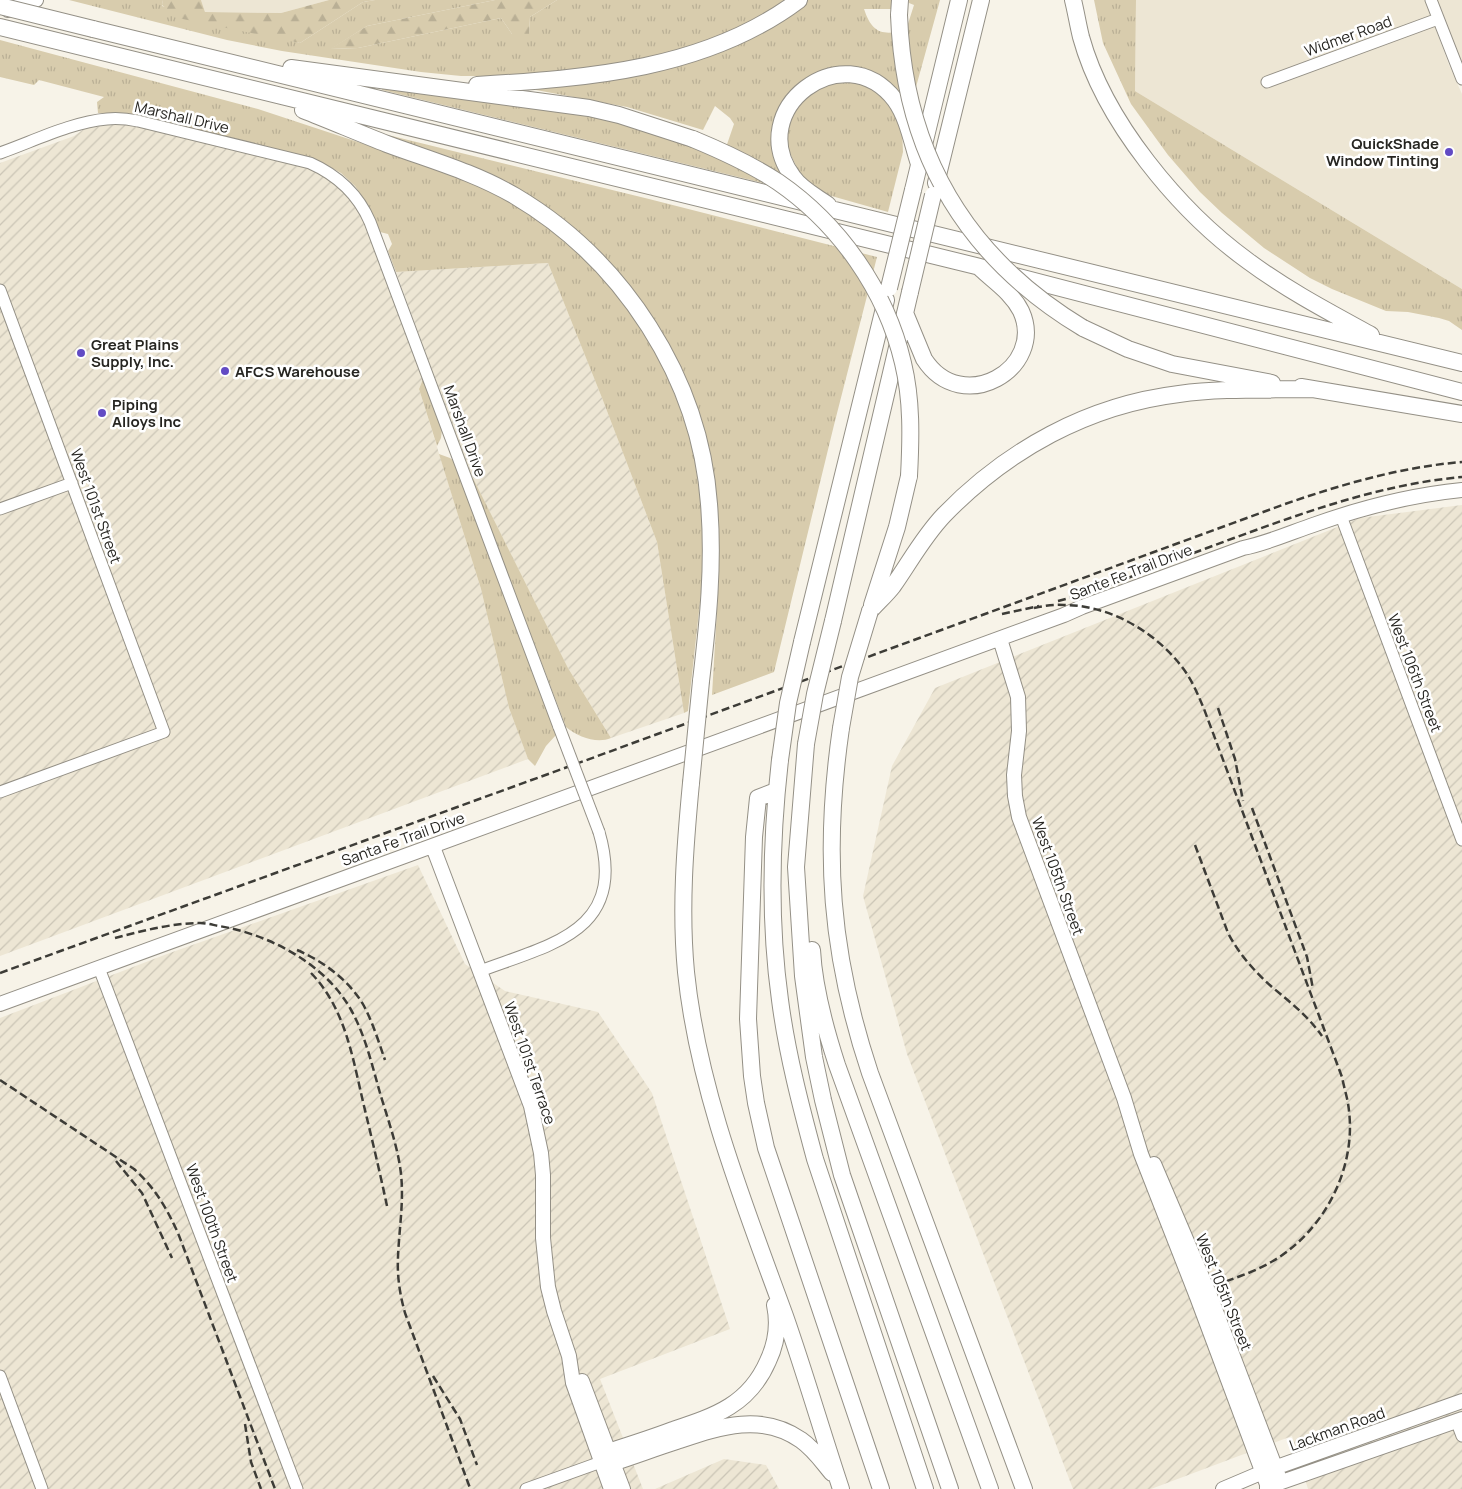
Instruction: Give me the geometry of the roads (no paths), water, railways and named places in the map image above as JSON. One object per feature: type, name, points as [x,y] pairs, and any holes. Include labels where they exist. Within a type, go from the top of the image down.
[{"type":"highway","points":[[440,87],[578,77],[628,70],[658,63],[693,54],[725,42],[765,22],[799,0]]},
{"type":"highway","points":[[925,1489],[815,1159],[802,1112],[780,998],[773,919],[772,876],[776,791],[793,679],[959,0]]},
{"type":"highway","points":[[950,1489],[842,1175],[827,1118],[807,1012],[796,867],[806,744],[815,694],[981,0]]},
{"type":"highway","points":[[1074,0],[1081,38],[1106,96],[1133,141],[1177,197],[1227,245],[1264,272],[1299,295],[1390,345]]},
{"type":"highway","points":[[0,6],[1462,363]]},
{"type":"highway","points":[[900,8],[902,59],[914,117],[930,160],[953,203],[974,233],[1019,283],[1048,306],[1083,328],[1128,350],[1172,364],[1462,414]]},
{"type":"highway","points":[[0,27],[976,266],[1462,392]]},
{"type":"highway","points":[[222,60],[589,108],[619,115],[693,138],[749,164],[793,193],[826,223],[844,243],[870,281],[888,319],[903,362],[911,425],[909,476],[897,527],[850,678],[841,728],[832,805],[831,866],[832,896],[839,952],[852,1014],[870,1073],[1024,1489]]},
{"type":"highway","points":[[835,210],[797,183],[784,162],[780,146],[780,129],[786,111],[797,94],[812,83],[829,76],[847,74],[867,79],[884,89],[896,102],[904,116],[919,164]]},
{"type":"highway","points":[[246,87],[387,144],[465,171],[515,196],[567,234],[601,265],[628,296],[652,331],[673,370],[690,411],[702,456],[709,503],[711,554],[710,592],[684,862],[683,918],[686,972],[694,1029],[716,1115],[771,1283],[785,1316],[839,1485]]},
{"type":"highway","points":[[905,313],[924,359],[939,375],[952,382],[968,385],[990,382],[1004,374],[1017,360],[1021,352],[1025,335],[1024,319],[1013,298],[976,266]]},
{"type":"highway","points":[[870,612],[892,587],[921,542],[943,516],[970,490],[1010,459],[1052,433],[1102,412],[1160,397],[1199,392],[1312,389]]},
{"type":"highway","points":[[776,791],[758,798],[754,837],[748,1019],[749,1049],[755,1094],[766,1148],[881,1489]]},
{"type":"highway","points":[[796,867],[809,899],[812,959],[825,1026],[860,1129],[990,1489]]},
{"type":"highway","points":[[607,1459],[712,1417],[732,1405],[753,1387],[770,1358],[776,1335],[776,1309],[771,1283]]},
{"type":"highway","points":[[607,1459],[715,1428],[728,1425],[754,1424],[781,1430],[800,1439],[814,1451],[839,1485]]},
{"type":"main road","points":[[0,13],[36,0]]},
{"type":"main road","name":"Sante Fe Trail Drive","points":[[817,704],[1221,556],[1340,516],[1422,495],[1462,490]]},
{"type":"main road","name":"West 105th Street","points":[[1000,638],[1018,696],[1019,731],[1014,775],[1018,817],[1130,1116],[1149,1151],[1209,1293],[1252,1407],[1270,1481]]},
{"type":"main road","name":"Santa Fe Trail Drive","points":[[0,1004],[433,847],[482,827],[817,704]]},
{"type":"main road","name":"West 101st Terrace","points":[[433,847],[537,1128],[543,1175],[544,1261],[554,1311],[568,1356],[581,1379],[607,1459],[623,1489]]},
{"type":"main road","name":"Lackman Road","points":[[1270,1481],[1462,1401]]},
{"type":"main road","name":"Lackman Road","points":[[1224,1489],[1270,1481],[1462,1420]]},
{"type":"main road","name":"West 101st Terrace","points":[[607,1459],[611,1489]]},
{"type":"street","points":[[1432,0],[1462,79]]},
{"type":"street","name":"Widmer Road","points":[[1267,82],[1438,19]]},
{"type":"street","name":"Marshall Drive","points":[[0,153],[88,122],[108,119],[138,121],[310,163],[340,180],[352,191],[363,206],[599,832],[604,850],[606,874],[598,902],[586,921],[571,935],[557,943],[480,971]]},
{"type":"street","name":"West 101st Street","points":[[0,290],[164,732],[0,792]]},
{"type":"street","points":[[0,509],[72,483]]},
{"type":"street","name":"West 106th Street","points":[[1340,516],[1462,840]]},
{"type":"street","name":"West 100th Street","points":[[99,968],[297,1489]]},
{"type":"street","points":[[0,1376],[42,1489]]},
{"type":"street","points":[[1462,1420],[1459,1428],[1462,1436]]},
{"type":"street","points":[[526,1489],[607,1459]]},
{"type":"railway","points":[[0,973],[1285,504],[1372,477],[1439,464],[1462,462]]},
{"type":"railway","points":[[1058,601],[1088,593],[1234,538],[1346,500],[1403,486],[1462,477]]},
{"type":"railway","points":[[1034,608],[1056,605],[1082,606],[1100,610],[1117,617],[1134,625],[1164,647],[1187,674],[1204,709],[1342,1077],[1348,1107],[1350,1133],[1347,1155],[1333,1196],[1321,1216],[1291,1248],[1273,1261],[1224,1282]]},
{"type":"railway","points":[[1002,614],[1039,606]]},
{"type":"railway","points":[[1218,708],[1235,759],[1243,801]]},
{"type":"railway","points":[[1252,808],[1307,957],[1313,989]]},
{"type":"railway","points":[[1195,845],[1228,933],[1237,948],[1259,975],[1305,1015],[1322,1036]]},
{"type":"railway","points":[[115,938],[189,923],[205,923],[238,930],[275,944],[310,964],[339,992],[350,1008],[368,1050],[400,1164],[402,1195],[398,1272],[403,1306],[470,1488]]},
{"type":"railway","points":[[297,950],[326,966],[351,988],[364,1006],[385,1060]]},
{"type":"railway","points":[[311,973],[323,987],[332,1002],[352,1053],[387,1206]]},
{"type":"railway","points":[[0,1080],[134,1169],[159,1198],[178,1233],[275,1489]]},
{"type":"railway","points":[[116,1161],[142,1193],[172,1258]]},
{"type":"railway","points":[[433,1376],[460,1419],[477,1465]]},
{"type":"railway","points":[[245,1424],[251,1462],[261,1489]]},
{"type":"place","name":"QuickShade Window Tinting","points":[[1449,152]]},
{"type":"place","name":"Great Plains Supply, Inc.","points":[[81,353]]},
{"type":"place","name":"AFCS Warehouse","points":[[225,371]]},
{"type":"place","name":"Piping Alloys Inc","points":[[102,413]]}]
